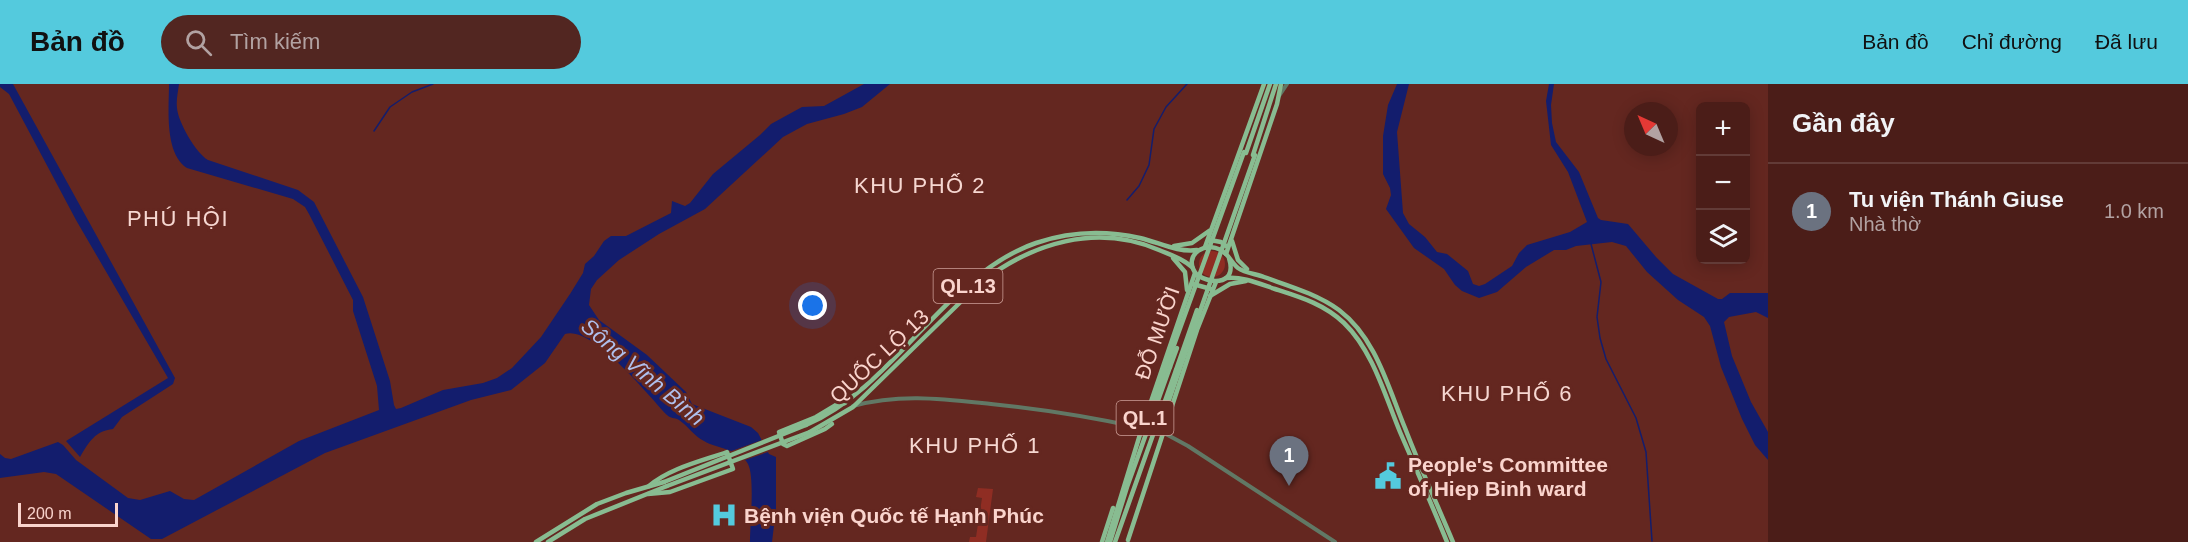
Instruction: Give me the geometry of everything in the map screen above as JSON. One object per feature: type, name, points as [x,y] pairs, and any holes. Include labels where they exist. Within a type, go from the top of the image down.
[{"type":"highway","points":[[1267,84],[1262,91],[1207,240],[1193,256],[1192,267],[1195,273],[1206,280],[1216,282],[1226,278],[1249,281],[1314,303],[1337,317],[1353,333],[1376,376],[1448,542]]},
{"type":"highway","name":"QL.1","points":[[1265,99],[1267,84]]},
{"type":"highway","name":"QL.1","points":[[1227,256],[1278,85]]},
{"type":"highway","points":[[1262,91],[1265,99]]},
{"type":"highway","name":"ĐỖ MƯỜI","points":[[1125,487],[1126,477],[1265,99]]},
{"type":"highway","name":"ĐỖ MƯỜI","points":[[1128,541],[1160,444],[1159,432],[1177,371],[1274,99]]},
{"type":"highway","points":[[1166,245],[1189,245],[1199,240],[1211,229]]},
{"type":"highway","name":"QUỐC LỘ 13","points":[[665,484],[820,419],[846,403],[978,276],[1016,251],[1058,236],[1101,232],[1140,238],[1187,251],[1202,248]]},
{"type":"highway","points":[[1232,235],[1233,248],[1238,260],[1251,273]]},
{"type":"highway","name":"QUỐC LỘ 13","points":[[665,484],[810,432],[850,409],[974,288],[1002,266],[1020,256],[1059,242],[1103,238],[1128,242],[1173,256],[1192,267]]},
{"type":"highway","points":[[1207,240],[1220,241],[1228,247]]},
{"type":"highway","name":"QL.13","points":[[1202,248],[1213,248],[1227,256],[1238,268],[1324,300],[1357,328],[1381,369],[1453,542]]},
{"type":"highway","points":[[1173,256],[1186,274],[1187,295]]},
{"type":"highway","points":[[1226,278],[1231,269],[1227,256]]},
{"type":"highway","name":"ĐỖ MƯỜI","points":[[1110,542],[1125,487],[1195,273]]},
{"type":"highway","points":[[1209,297],[1230,284],[1249,281]]},
{"type":"highway","name":"ĐỖ MƯỜI","points":[[1110,542],[1159,432],[1216,282]]},
{"type":"highway","points":[[1192,283],[1205,289],[1213,288]]},
{"type":"highway","points":[[846,403],[837,404],[816,417],[779,432],[784,445],[791,446],[825,429],[850,409]]},
{"type":"highway","points":[[648,494],[670,492],[733,469],[727,452],[681,469],[649,486]]},
{"type":"highway","name":"QL.13","points":[[536,542],[597,504],[649,486],[665,484]]},
{"type":"highway","name":"QL.13","points":[[548,542],[585,519],[648,494],[665,484]]},
{"type":"highway","name":"QL.1","points":[[1102,542],[1117,497],[1125,487]]},
{"type":"street","points":[[1274,99],[1287,84]]},
{"type":"street","points":[[850,409],[889,398],[936,399],[1056,411],[1145,429]]},
{"type":"street","points":[[1159,432],[1188,447],[1335,542]]},
{"type":"shaded area","points":[[1212,251],[1221,255],[1225,264],[1221,273],[1212,277],[1203,273],[1199,264],[1203,255]]},
{"type":"shaded area","points":[[978,488],[993,489],[986,542],[969,542],[970,537],[976,537],[982,498],[976,497]]},
{"type":"water","points":[[0,84],[13,84],[175,378],[173,384],[122,417],[113,429],[97,435],[80,457],[66,441],[168,378],[76,220],[9,94],[0,87]]},
{"type":"water","name":"Sông Vĩnh Bình","points":[[169,84],[179,84],[178,114],[188,137],[203,156],[208,160],[298,190],[314,202],[363,297],[390,381],[396,409],[443,390],[483,383],[497,378],[512,368],[541,337],[583,273],[585,264],[594,256],[604,241],[611,236],[626,236],[671,213],[672,201],[685,206],[690,203],[713,174],[771,124],[802,107],[824,106],[864,84],[890,84],[862,107],[807,124],[783,137],[705,209],[659,234],[619,260],[597,280],[591,289],[589,305],[599,320],[647,355],[686,392],[692,404],[751,427],[758,433],[769,454],[776,457],[776,509],[772,542],[750,542],[751,480],[748,464],[744,459],[734,452],[709,444],[679,420],[668,416],[619,364],[590,340],[576,334],[565,334],[545,363],[511,390],[471,400],[325,453],[162,539],[151,539],[56,474],[44,472],[0,478],[0,454],[11,459],[58,442],[76,460],[128,498],[140,500],[170,491],[184,499],[194,500],[299,441],[379,410],[377,386],[353,311],[353,300],[305,207],[293,199],[187,168],[174,152],[171,141]]},
{"type":"water","points":[[1397,84],[1409,84],[1397,132],[1403,213],[1409,224],[1425,237],[1437,252],[1447,254],[1468,271],[1473,284],[1479,286],[1485,284],[1512,266],[1519,253],[1527,245],[1570,232],[1587,222],[1568,172],[1551,145],[1546,101],[1549,84],[1554,84],[1551,105],[1556,142],[1579,172],[1598,218],[1628,224],[1673,274],[1718,299],[1730,293],[1768,293],[1768,318],[1756,312],[1729,317],[1724,322],[1732,356],[1751,402],[1768,432],[1768,460],[1755,445],[1742,419],[1721,367],[1710,326],[1704,317],[1678,300],[1647,272],[1626,246],[1612,242],[1554,250],[1526,267],[1497,292],[1479,298],[1462,291],[1444,269],[1414,248],[1386,209],[1391,195],[1383,174],[1383,136],[1388,105]]},
{"type":"pier","points":[[765,439],[771,451],[742,461],[726,453]]},
{"type":"waterway","points":[[374,131],[390,107],[412,92],[433,84]]},
{"type":"waterway","points":[[1127,200],[1139,186],[1149,165],[1154,129],[1166,107],[1187,84]]},
{"type":"waterway","points":[[1591,244],[1601,282],[1597,317],[1600,338],[1606,359],[1636,418],[1646,452],[1652,541]]},
{"type":"place","name":"People's Committee of Hiep Binh ward","points":[[1388,476]]},
{"type":"place","name":"Tu viện Thánh Giuse","points":[[1289,486]]},
{"type":"place","name":"Bệnh viện Quốc tế Hạnh Phúc","points":[[724,515]]},
{"type":"district","name":"KHU PHỐ 2","points":[[920,185]]},
{"type":"district","name":"PHÚ HỘI","points":[[178,218]]},
{"type":"district","name":"KHU PHỐ 6","points":[[1507,393]]},
{"type":"district","name":"KHU PHỐ 1","points":[[975,445]]}]
